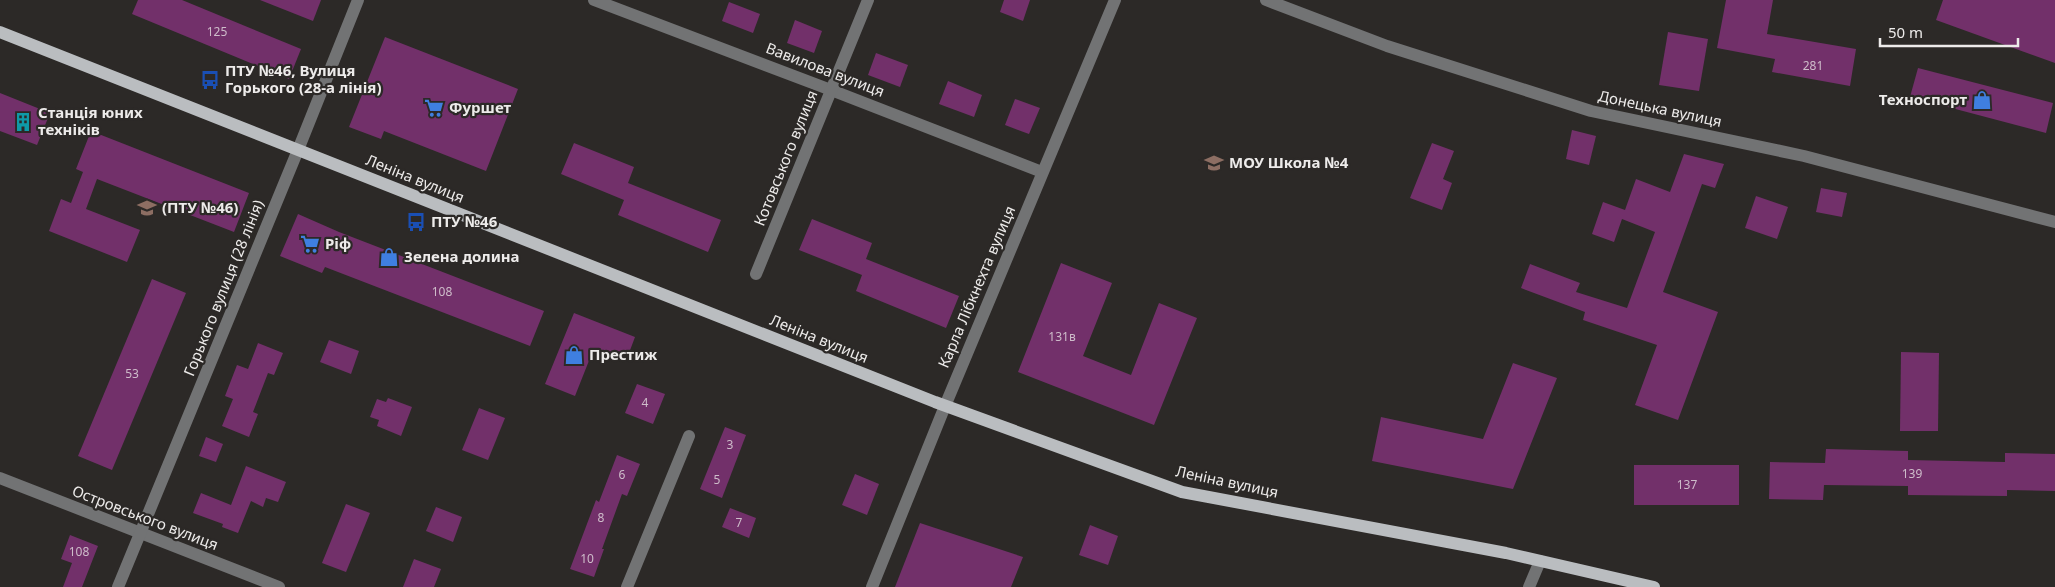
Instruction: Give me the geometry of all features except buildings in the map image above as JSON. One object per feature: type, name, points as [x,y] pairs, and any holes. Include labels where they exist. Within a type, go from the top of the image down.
[{"type":"main road","name":"Леніна вулиця","points":[[0,32],[945,406],[1182,492],[1540,560],[1654,587]]},
{"type":"street","name":"Горького вулиця (28 лiнiя)","points":[[118,587],[358,0]]},
{"type":"street","name":"Вавилова вулиця","points":[[594,0],[1042,172]]},
{"type":"street","name":"Котовського вулиця","points":[[756,274],[868,0]]},
{"type":"street","name":"Карла Лібкнехта вулиця","points":[[872,587],[945,406],[1115,0]]},
{"type":"street","name":"Донецька вулиця","points":[[1266,0],[1387,46],[1591,111],[1804,156],[2055,222]]},
{"type":"street","points":[[627,587],[689,436]]},
{"type":"street","name":"Островського вулиця","points":[[0,478],[279,587]]},
{"type":"street","points":[[1529,587],[1540,560]]},
{"type":"place","name":"ПТУ №46, Вулиця Горького (28-а лінія)","points":[[210,80]]},
{"type":"place","name":"Техноспорт","points":[[1982,100]]},
{"type":"place","name":"Фуршет","points":[[434,108]]},
{"type":"place","name":"Станція юних техніків","points":[[23,122]]},
{"type":"place","name":"МОУ Школа №4","points":[[1214,163]]},
{"type":"place","name":"(ПТУ №46)","points":[[147,208]]},
{"type":"place","name":"ПТУ №46","points":[[416,222]]},
{"type":"place","name":"Ріф","points":[[310,244]]},
{"type":"place","name":"Зелена долина","points":[[389,257]]},
{"type":"place","name":"Престиж","points":[[574,355]]}]
